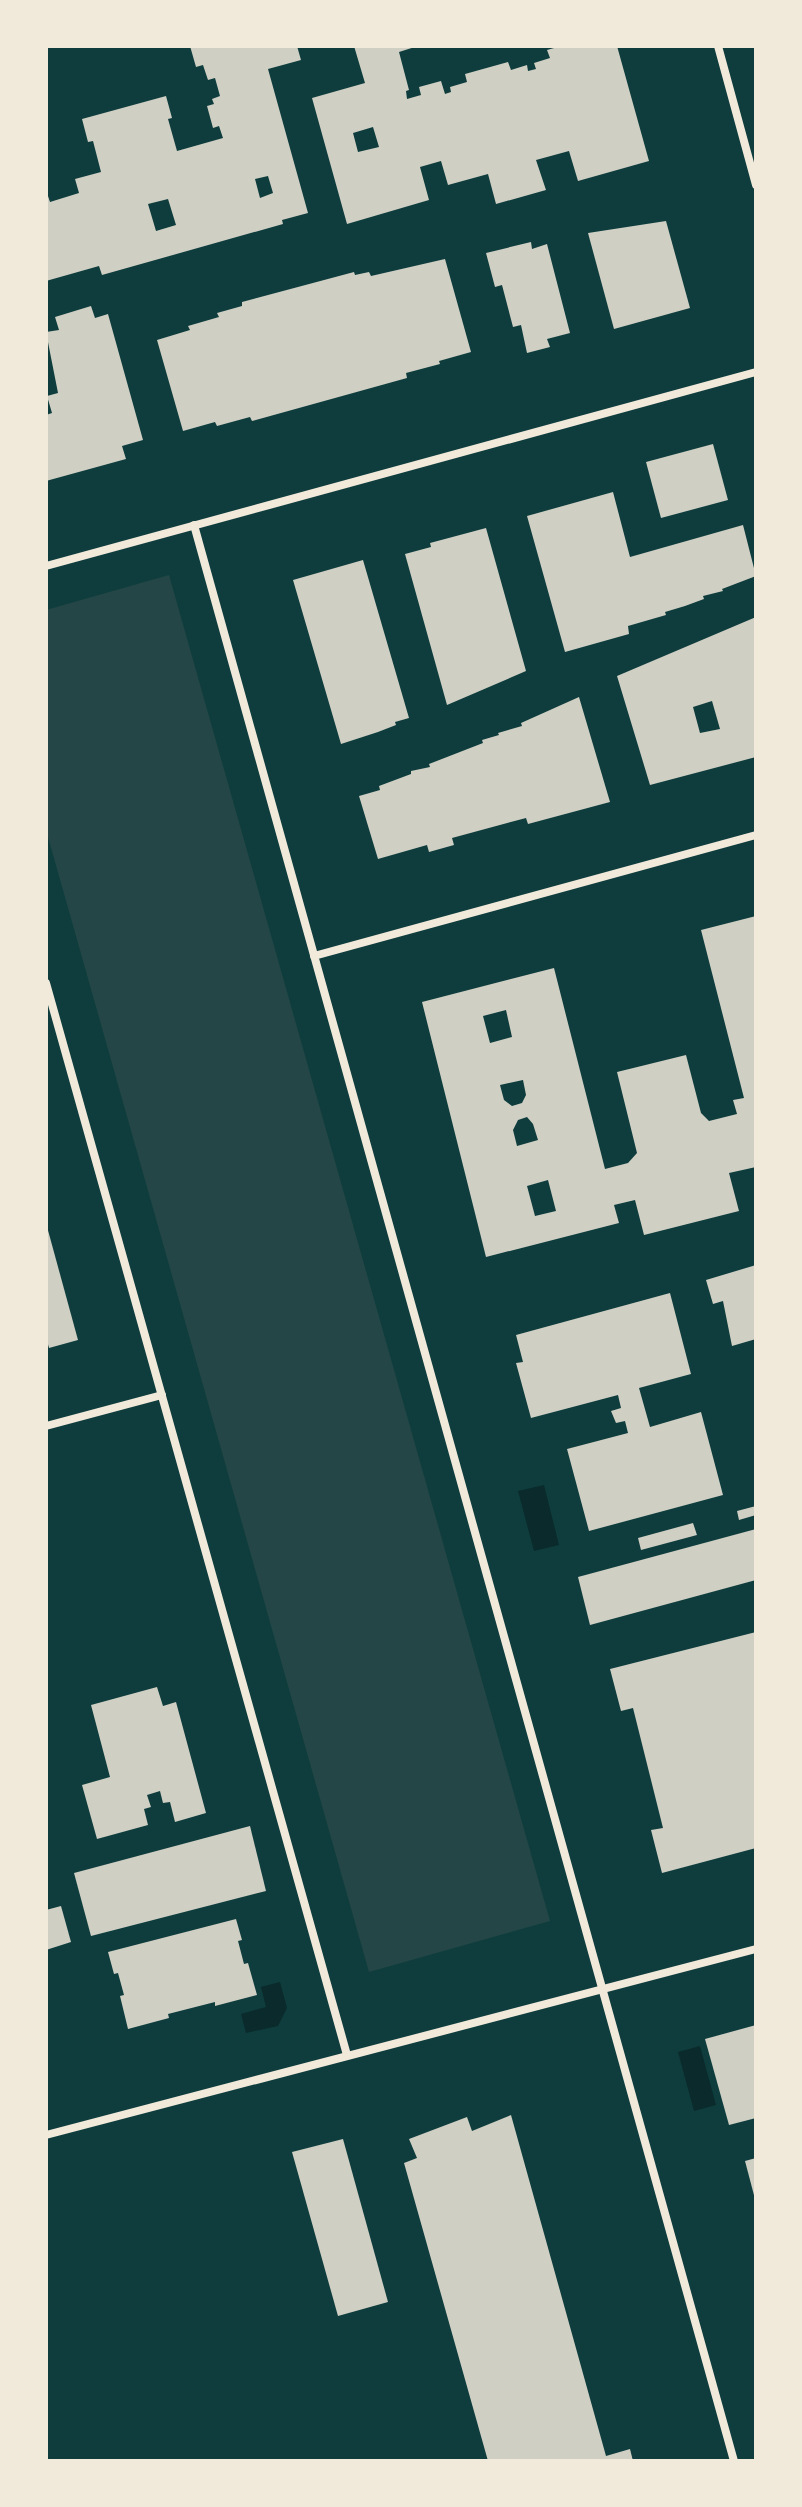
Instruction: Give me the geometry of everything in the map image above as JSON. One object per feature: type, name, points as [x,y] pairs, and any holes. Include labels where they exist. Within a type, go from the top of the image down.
[{"type":"street","points":[[718,46],[756,185]]},
{"type":"street","points":[[46,566],[756,372]]},
{"type":"street","points":[[194,525],[734,2461]]},
{"type":"street","points":[[314,956],[756,835]]},
{"type":"street","points":[[46,983],[347,2055]]},
{"type":"street","points":[[46,1426],[162,1395]]},
{"type":"street","points":[[46,2135],[756,1949]]},
{"type":"shaded area","points":[[169,575],[550,1921],[369,1972],[46,830],[46,610]]},
{"type":"shaded area","points":[[544,1485],[559,1545],[534,1551],[518,1491]]},
{"type":"shaded area","points":[[280,1982],[287,2008],[278,2026],[246,2033],[241,2014],[266,2007],[261,1987]]},
{"type":"shaded area","points":[[700,2046],[716,2105],[694,2111],[678,2052]]},
{"type":"building","points":[[190,46],[297,46],[301,60],[268,69],[308,213],[282,220],[283,224],[102,275],[99,266],[46,281],[46,190],[50,202],[79,193],[75,179],[101,172],[93,141],[88,142],[82,119],[166,96],[172,118],[168,119],[177,151],[223,138],[219,126],[213,128],[207,106],[214,104],[212,99],[220,96],[215,78],[208,80],[203,65],[196,67]],"holes":[[[268,176],[273,193],[260,198],[255,179]],[[168,199],[176,225],[156,231],[148,204]]]},
{"type":"building","points":[[354,46],[418,46],[399,52],[409,90],[406,91],[407,99],[421,95],[419,87],[441,81],[445,94],[451,92],[450,87],[467,82],[465,74],[508,62],[511,70],[527,65],[528,71],[536,69],[534,63],[550,58],[547,50],[561,46],[617,46],[649,161],[578,181],[569,151],[536,160],[546,190],[496,204],[488,174],[448,185],[441,161],[420,167],[429,200],[347,224],[312,98],[365,83]],"holes":[[[373,127],[379,147],[358,152],[353,133]]]},
{"type":"building","points":[[666,221],[690,308],[614,329],[588,233]]},
{"type":"building","points":[[531,242],[532,249],[547,244],[570,333],[547,339],[550,347],[527,353],[521,325],[513,327],[502,285],[495,287],[486,253]]},
{"type":"building","points":[[445,259],[471,352],[406,373],[407,378],[252,421],[250,417],[217,426],[215,422],[183,431],[157,340],[190,330],[188,326],[219,317],[217,313],[242,306],[242,302],[354,272],[355,275],[369,272],[371,276]]},
{"type":"building","points":[[91,306],[95,318],[108,314],[143,440],[122,446],[126,459],[46,481],[46,415],[52,413],[47,396],[58,393],[46,332],[59,330],[55,317]]},
{"type":"building","points":[[713,444],[728,500],[661,518],[646,462]]},
{"type":"building","points":[[613,492],[630,557],[743,525],[756,576],[665,612],[666,615],[628,626],[629,634],[565,652],[527,516]]},
{"type":"building","points":[[486,528],[526,671],[447,705],[405,554],[431,547],[430,543]]},
{"type":"building","points":[[363,560],[409,718],[341,744],[293,580]]},
{"type":"building","points":[[756,617],[756,757],[650,785],[617,676]],"holes":[[[712,701],[720,729],[700,733],[693,707]]]},
{"type":"building","points":[[579,697],[610,802],[528,824],[526,818],[452,838],[454,845],[429,852],[427,845],[378,859],[359,796],[380,790],[379,786],[411,774],[411,771],[430,767],[429,764],[483,743],[482,740],[498,733],[522,726],[521,723]]},
{"type":"building","points":[[756,916],[756,1167],[729,1173],[739,1211],[644,1235],[635,1200],[614,1205],[619,1223],[486,1257],[422,1002],[554,968],[605,1169],[628,1163],[637,1153],[617,1072],[686,1055],[701,1113],[709,1121],[737,1114],[733,1100],[744,1098],[701,930]],"holes":[[[506,1010],[512,1037],[490,1043],[483,1016]],[[523,1080],[526,1095],[522,1103],[512,1106],[504,1100],[500,1085]],[[527,1117],[538,1140],[517,1146],[513,1130],[518,1120]],[[548,1180],[556,1211],[535,1216],[527,1186]]]},
{"type":"building","points":[[46,1223],[78,1340],[49,1348],[46,1337]]},
{"type":"building","points":[[756,1265],[756,1339],[732,1346],[723,1301],[713,1304],[706,1280]]},
{"type":"building","points":[[670,1293],[691,1374],[639,1388],[650,1427],[701,1412],[723,1495],[589,1531],[567,1449],[628,1433],[625,1421],[616,1423],[611,1411],[621,1408],[618,1395],[531,1418],[516,1363],[523,1362],[516,1335]]},
{"type":"building","points":[[756,1506],[756,1515],[739,1520],[737,1511]]},
{"type":"building","points":[[693,1523],[697,1535],[641,1550],[638,1538]]},
{"type":"building","points":[[756,1529],[756,1580],[590,1625],[578,1577]]},
{"type":"building","points":[[756,1632],[756,1848],[662,1873],[651,1830],[663,1828],[633,1708],[621,1711],[610,1669]]},
{"type":"building","points":[[157,1687],[163,1706],[176,1702],[206,1813],[175,1822],[170,1802],[163,1803],[160,1791],[147,1795],[151,1807],[144,1809],[148,1825],[97,1839],[82,1785],[110,1777],[91,1705]]},
{"type":"building","points":[[250,1826],[266,1891],[91,1936],[74,1873]]},
{"type":"building","points":[[61,1906],[71,1942],[46,1950],[46,1910]]},
{"type":"building","points":[[236,1919],[244,1964],[248,1963],[257,1995],[168,2014],[169,2018],[128,2029],[120,1996],[124,1995],[108,1952]]},
{"type":"building","points":[[756,2025],[756,2118],[729,2125],[705,2039]]},
{"type":"building","points":[[511,2115],[606,2456],[630,2449],[633,2461],[488,2461],[404,2163],[417,2158],[409,2139],[467,2117],[472,2131]]},
{"type":"building","points":[[343,2139],[388,2302],[338,2316],[292,2152]]},
{"type":"building","points":[[756,2158],[756,2199],[755,2199],[745,2161]]}]
